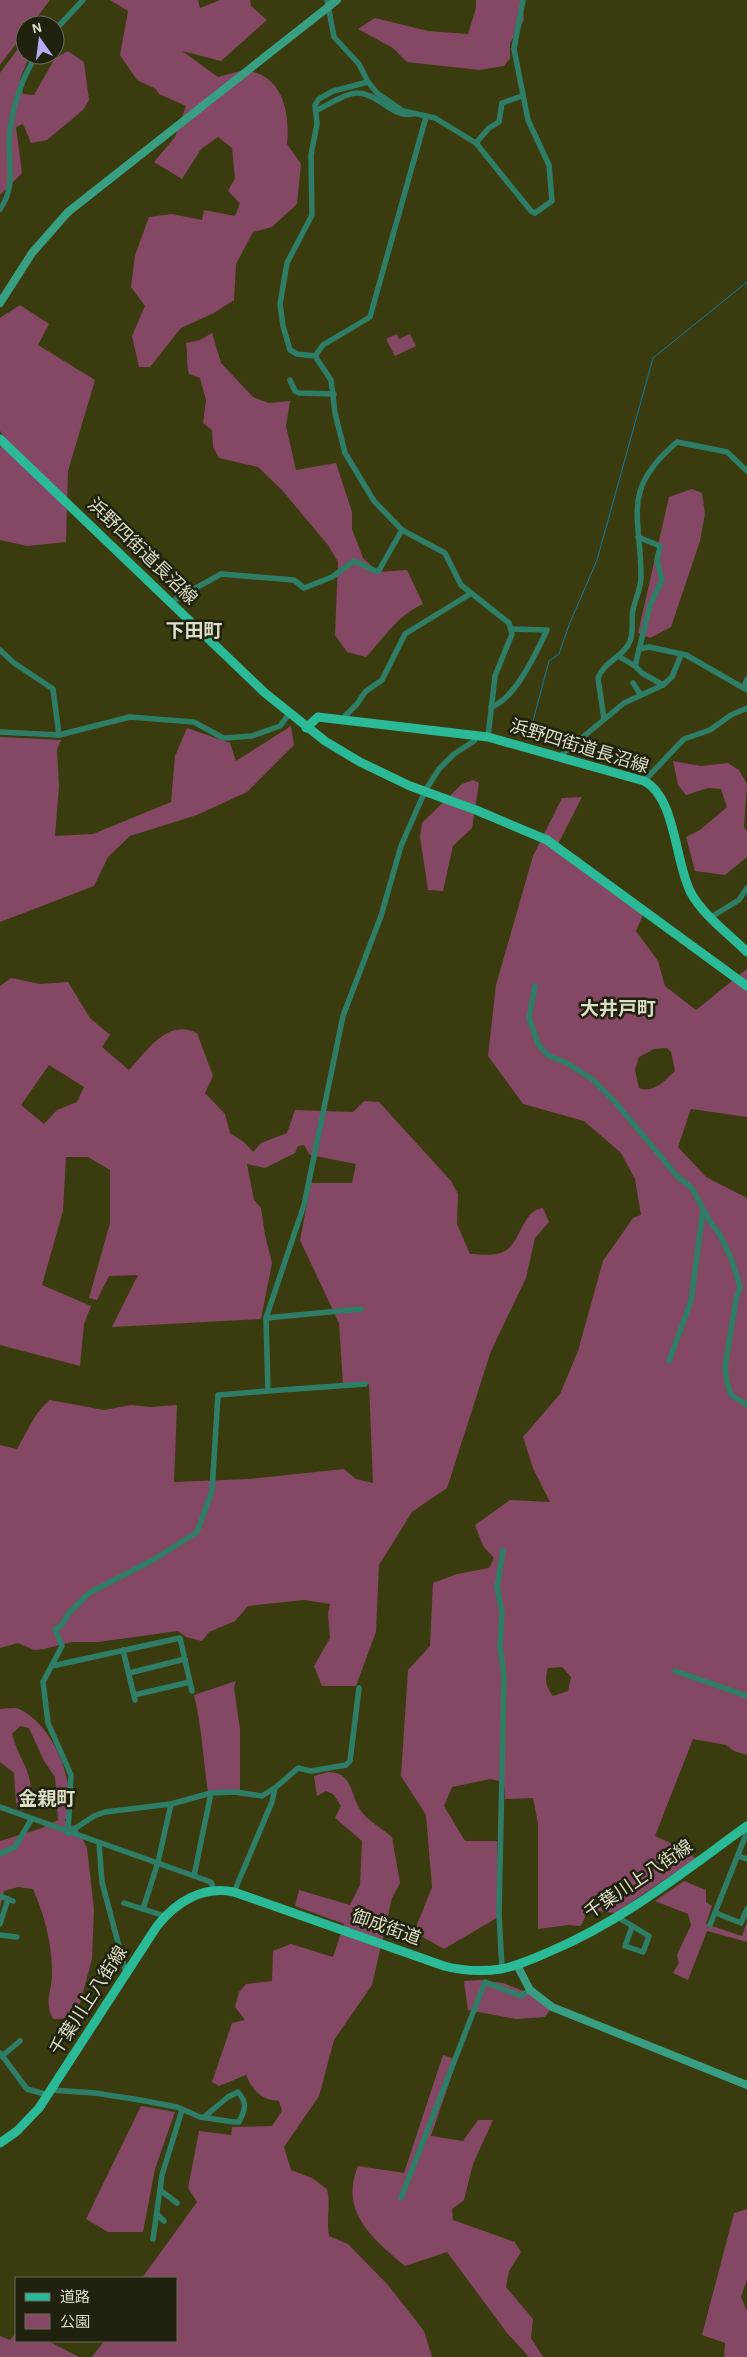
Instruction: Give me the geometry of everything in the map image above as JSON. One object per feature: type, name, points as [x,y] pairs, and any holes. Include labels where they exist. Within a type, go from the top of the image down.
[{"type":"main road","name":"浜野四街道長沼線","points":[[0,439],[265,694],[325,742],[360,762],[410,786],[476,810],[547,840],[747,986]]},
{"type":"main road","name":"浜野四街道長沼線","points":[[306,728],[318,717],[488,737],[644,781],[657,792],[672,824],[691,893],[711,917],[747,952]]},
{"type":"main road","name":"千葉川上八街線","points":[[517,1965],[557,1949],[619,1918],[747,1829]]},
{"type":"main road","name":"御成街道","points":[[214,1890],[234,1892],[444,1966],[474,1971],[502,1969],[517,1965]]},
{"type":"main road","name":"千葉川上八街線","points":[[0,2144],[26,2123],[49,2092],[126,1973],[166,1916],[185,1900],[214,1890]]},
{"type":"street","points":[[65,19],[83,0]]},
{"type":"street","points":[[0,303],[32,253],[68,212],[328,3],[337,0]]},
{"type":"street","points":[[328,3],[334,37],[359,64],[368,82],[387,100],[403,111],[435,118],[476,144],[530,211],[535,213],[551,204],[549,165],[528,120],[522,96],[519,65],[514,45],[522,0]]},
{"type":"street","points":[[0,209],[11,187],[8,153],[13,114],[19,94],[32,65]]},
{"type":"street","points":[[368,82],[333,91],[319,99],[315,105],[317,110],[311,155],[312,215],[287,263],[280,312],[290,350],[297,354],[315,356],[331,380],[338,427],[350,464],[374,501],[402,530],[445,553],[461,585],[509,623],[512,629],[511,639],[496,676],[488,737]]},
{"type":"street","points":[[317,110],[357,93],[372,96],[402,115],[415,114]]},
{"type":"street","points":[[476,144],[489,128],[499,122],[502,103],[522,96]]},
{"type":"street","points":[[315,356],[323,345],[370,318],[426,117]]},
{"type":"street","points":[[290,380],[295,391],[299,393],[334,394]]},
{"type":"street","points":[[604,719],[598,678],[601,672],[630,641],[633,610],[640,587],[636,505],[641,484],[667,451],[677,442],[727,452],[747,471]]},
{"type":"street","points":[[171,602],[221,574],[294,580],[304,588],[332,577],[354,560],[378,572],[402,530]]},
{"type":"street","points":[[635,666],[650,605],[662,580],[657,560],[660,546],[638,537]]},
{"type":"street","points":[[342,719],[357,704],[365,692],[382,680],[405,634],[470,594]]},
{"type":"street","points":[[491,707],[502,702],[519,681],[547,630],[512,629]]},
{"type":"street","points":[[639,649],[649,647],[686,655],[746,688],[747,679]]},
{"type":"street","points":[[0,650],[14,663],[53,689],[60,735]]},
{"type":"street","points":[[560,756],[624,703],[663,685],[672,677],[681,655]]},
{"type":"street","points":[[618,656],[635,666],[642,674],[663,685]]},
{"type":"street","points":[[633,683],[642,695]]},
{"type":"street","points":[[644,781],[684,739],[717,727],[731,716],[747,708]]},
{"type":"street","points":[[0,732],[60,735],[130,717],[194,722],[223,738],[246,737],[280,726],[289,714]]},
{"type":"street","points":[[268,1391],[266,1318],[304,1205],[344,1016],[381,916],[401,846],[425,791],[440,769],[454,754],[474,741],[477,736]]},
{"type":"street","points":[[711,917],[739,900],[747,888]]},
{"type":"street","points":[[535,986],[529,1018],[539,1046],[550,1056],[567,1063],[592,1079],[616,1103],[677,1176],[692,1188],[703,1210],[719,1233],[732,1260],[739,1282],[725,1367],[731,1395],[747,1405]]},
{"type":"street","points":[[669,1362],[691,1300],[703,1210]]},
{"type":"street","points":[[266,1318],[361,1309]]},
{"type":"street","points":[[68,1833],[71,1775],[48,1723],[43,1682],[62,1645],[55,1629],[63,1623],[75,1606],[100,1586],[184,1542],[201,1527],[212,1491],[218,1395],[365,1384]]},
{"type":"street","points":[[502,1969],[499,1898],[504,1676],[500,1646],[502,1612],[497,1588],[503,1550]]},
{"type":"street","points":[[52,1666],[180,1638],[192,1691]]},
{"type":"street","points":[[123,1650],[134,1697],[190,1682]]},
{"type":"street","points":[[128,1673],[185,1659]]},
{"type":"street","points":[[675,1671],[747,1696]]},
{"type":"street","points":[[68,1833],[94,1816],[105,1812],[171,1804],[211,1793],[235,1792],[262,1796],[288,1778],[298,1768],[311,1771],[348,1764],[359,1688]]},
{"type":"street","points":[[272,1802],[288,1778]]},
{"type":"street","points":[[234,1892],[272,1802],[275,1788]]},
{"type":"street","points":[[194,1876],[211,1793]]},
{"type":"street","points":[[143,1909],[158,1862],[171,1804]]},
{"type":"street","points":[[0,1807],[31,1820],[158,1862],[211,1882],[214,1890]]},
{"type":"street","points":[[0,1854],[15,1847],[31,1820]]},
{"type":"street","points":[[710,1925],[747,1829]]},
{"type":"street","points":[[99,1843],[102,1882],[126,1973]]},
{"type":"street","points":[[738,1856],[747,1859]]},
{"type":"street","points":[[0,1896],[11,1900],[0,1924]]},
{"type":"street","points":[[124,1902],[166,1916]]},
{"type":"street","points":[[716,1913],[741,1923],[747,1909]]},
{"type":"street","points":[[619,1918],[649,1936],[643,1952],[625,1946],[632,1926]]},
{"type":"street","points":[[0,1935],[17,1937]]},
{"type":"street","points":[[517,1965],[530,1990],[552,2007],[747,2085]]},
{"type":"street","points":[[401,2198],[485,1982],[521,1996],[530,1990]]},
{"type":"street","points":[[20,2041],[1,2055],[27,2089],[49,2092],[106,2094],[182,2110],[204,2117],[239,2122],[245,2109],[243,2098],[238,2092],[228,2097],[204,2117]]},
{"type":"street","points":[[153,2239],[165,2165],[182,2110]]},
{"type":"street","points":[[160,2190],[177,2203]]},
{"type":"street","points":[[158,2215],[164,2221]]},
{"type":"green space","points":[[0,0],[50,0],[39,15],[15,15],[15,45],[0,65]]},
{"type":"green space","points":[[110,0],[198,0],[200,8],[220,0],[250,0],[251,6],[267,20],[221,61],[182,51],[218,77],[248,71],[260,74],[270,80],[277,89],[285,109],[288,133],[287,144],[301,164],[297,204],[272,227],[253,232],[236,264],[234,300],[214,313],[181,328],[150,367],[139,367],[132,336],[145,306],[131,287],[135,255],[149,217],[172,214],[202,220],[204,210],[235,216],[240,203],[228,191],[235,178],[232,148],[218,137],[201,149],[182,179],[154,162],[175,137],[186,106],[159,94],[156,89],[137,80],[120,55],[128,11]]},
{"type":"green space","points":[[476,0],[522,0],[524,20],[510,43],[510,58],[504,66],[479,70],[407,62],[393,48],[358,29],[375,18],[428,31],[468,34],[476,8]]},
{"type":"green space","points":[[68,51],[84,62],[89,100],[83,110],[47,140],[31,143],[23,124],[16,127],[22,173],[0,195],[0,73],[15,53],[15,65],[26,65],[20,79],[23,94],[34,95],[51,65],[65,65],[65,53]]},
{"type":"green space","points":[[20,305],[49,324],[38,345],[95,380],[68,471],[66,542],[27,546],[0,540],[0,449],[4,437],[0,431],[0,318]]},
{"type":"green space","points":[[212,333],[221,363],[253,397],[269,403],[290,401],[286,426],[296,470],[336,463],[352,512],[352,529],[363,558],[378,572],[407,570],[423,604],[406,614],[392,627],[366,657],[347,652],[335,635],[338,562],[328,545],[282,490],[258,467],[219,458],[213,447],[212,430],[203,423],[206,400],[200,378],[189,374],[186,343],[200,340]]},
{"type":"green space","points":[[397,334],[399,339],[410,334],[416,346],[395,356],[386,339]]},
{"type":"green space","points":[[692,489],[702,493],[705,514],[700,541],[671,627],[650,638],[638,633],[669,497]]},
{"type":"green space","points":[[291,726],[294,745],[247,792],[197,815],[130,836],[108,857],[94,886],[0,922],[0,737],[61,740],[57,750],[59,786],[55,836],[93,834],[171,802],[175,756],[187,728],[230,743],[236,761]]},
{"type":"green space","points":[[673,761],[701,766],[728,763],[739,770],[747,784],[744,827],[747,831],[747,857],[725,875],[695,871],[686,837],[700,830],[727,807],[721,789],[708,788],[686,795],[678,785]]},
{"type":"green space","points":[[473,780],[479,783],[472,828],[453,846],[443,891],[428,890],[420,837],[422,823],[462,784]]},
{"type":"green space","points":[[582,797],[556,848],[645,910],[636,931],[658,961],[665,986],[696,1010],[747,969],[747,1117],[691,1109],[678,1147],[706,1177],[747,1198],[747,1755],[734,1751],[726,1745],[693,1739],[655,1836],[686,1850],[696,1859],[615,1913],[588,1910],[581,1926],[568,1925],[538,1929],[538,1824],[533,1798],[505,1799],[504,1782],[490,1779],[452,1787],[444,1806],[465,1841],[497,1841],[500,1916],[444,1949],[414,1932],[432,1887],[426,1815],[401,1776],[408,1670],[430,1646],[433,1583],[457,1574],[489,1568],[494,1558],[483,1546],[475,1525],[510,1500],[550,1502],[533,1468],[523,1437],[560,1394],[578,1351],[603,1261],[633,1218],[641,1215],[635,1179],[621,1153],[584,1121],[523,1104],[488,1056],[496,985],[533,856],[562,798]],"holes":[[[667,1048],[671,1052],[675,1071],[654,1088],[639,1088],[635,1070],[639,1057],[654,1049]],[[562,1667],[571,1677],[568,1691],[553,1696],[546,1683],[548,1668]]]},
{"type":"green space","points":[[11,978],[40,984],[68,982],[90,1018],[110,1035],[102,1047],[129,1070],[158,1039],[167,1033],[176,1030],[186,1030],[197,1033],[213,1076],[205,1093],[225,1114],[230,1133],[244,1142],[253,1152],[261,1143],[287,1133],[295,1110],[353,1112],[364,1101],[379,1102],[451,1181],[458,1194],[457,1224],[470,1254],[492,1255],[505,1251],[511,1246],[531,1214],[543,1208],[549,1222],[535,1238],[526,1278],[491,1351],[447,1488],[412,1512],[379,1565],[376,1632],[356,1686],[322,1686],[314,1666],[330,1638],[328,1614],[330,1604],[304,1600],[248,1606],[235,1621],[209,1632],[202,1641],[186,1637],[178,1631],[98,1642],[72,1642],[34,1650],[18,1643],[0,1648],[0,1445],[17,1449],[36,1416],[50,1400],[104,1410],[131,1405],[150,1407],[177,1405],[174,1482],[249,1479],[344,1469],[356,1479],[373,1483],[369,1384],[343,1384],[339,1323],[300,1240],[311,1183],[352,1183],[356,1164],[310,1155],[304,1145],[298,1146],[295,1153],[265,1168],[247,1164],[254,1200],[261,1208],[272,1263],[261,1319],[112,1327],[138,1275],[109,1276],[97,1300],[89,1298],[110,1223],[110,1170],[88,1157],[66,1157],[63,1211],[42,1285],[91,1306],[84,1324],[80,1366],[0,1345],[0,986]],"holes":[[[49,1065],[84,1087],[77,1102],[57,1110],[44,1124],[21,1105]]]},
{"type":"green space","points":[[236,1681],[234,1687],[240,1729],[240,1792],[208,1792],[201,1731],[194,1695]]},
{"type":"green space","points":[[0,1709],[19,1709],[32,1717],[53,1742],[66,1774],[69,1791],[65,1821],[77,1828],[87,1848],[94,1909],[92,1959],[76,2018],[53,2019],[50,2012],[51,1950],[41,1908],[33,1889],[18,1887],[4,1891],[0,1908],[0,1841],[42,1828],[58,1820],[55,1777],[44,1761],[29,1728],[20,1726],[12,1734],[29,1776],[31,1793],[30,1805],[21,1811],[16,1803],[14,1773],[0,1762]]},
{"type":"green space","points":[[328,1772],[336,1773],[347,1780],[357,1805],[364,1815],[392,1837],[400,1883],[392,1898],[372,1985],[334,2040],[319,2096],[284,2147],[291,2170],[312,2178],[327,2189],[329,2236],[348,2244],[388,2285],[424,2331],[432,2357],[92,2357],[103,2342],[178,2342],[178,2277],[143,2277],[197,2202],[188,2188],[199,2131],[231,2135],[232,2127],[272,2126],[282,2111],[279,2101],[267,2099],[258,2094],[246,2075],[219,2086],[212,2082],[232,2023],[245,2020],[235,2007],[239,1992],[246,1984],[272,1981],[273,1951],[291,1944],[333,1957],[344,1924],[295,1906],[299,1890],[350,1905],[360,1885],[362,1841],[335,1818],[341,1806],[333,1794],[326,1791],[317,1796],[314,1776]]},
{"type":"green space","points":[[684,1881],[706,1890],[706,1902],[712,1906],[706,1924],[742,1936],[747,1922],[747,1942],[707,1931],[688,1980],[673,1973],[679,1963],[677,1955],[691,1925],[688,1914],[655,1901]]},
{"type":"green space","points":[[480,1980],[503,1983],[547,2000],[551,2008],[545,2017],[516,2019],[468,2010],[464,1981]]},
{"type":"green space","points":[[443,2055],[457,2060],[431,2136],[463,2141],[478,2120],[493,2120],[473,2164],[464,2200],[452,2209],[453,2220],[515,2242],[521,2252],[509,2271],[506,2287],[533,2319],[531,2338],[543,2357],[529,2357],[507,2333],[447,2252],[405,2266],[371,2235],[356,2211],[353,2197],[353,2182],[358,2166],[404,2173]]},
{"type":"green space","points":[[141,2106],[175,2112],[155,2169],[143,2232],[108,2232],[86,2219]]},
{"type":"green space","points":[[747,2209],[747,2280],[741,2297],[747,2311],[747,2357],[724,2357],[725,2343],[702,2335],[734,2213]]},
{"type":"green space","points":[[15,2334],[15,2342],[50,2342],[79,2357],[0,2357],[0,2336],[10,2340]]},
{"type":"waterway","points":[[529,736],[549,661],[559,654],[569,625],[597,560],[653,358],[747,282]]},
{"type":"district","name":"下田町","points":[[194,631]]},
{"type":"district","name":"大井戸町","points":[[618,1009]]},
{"type":"district","name":"金親町","points":[[47,1799]]}]
